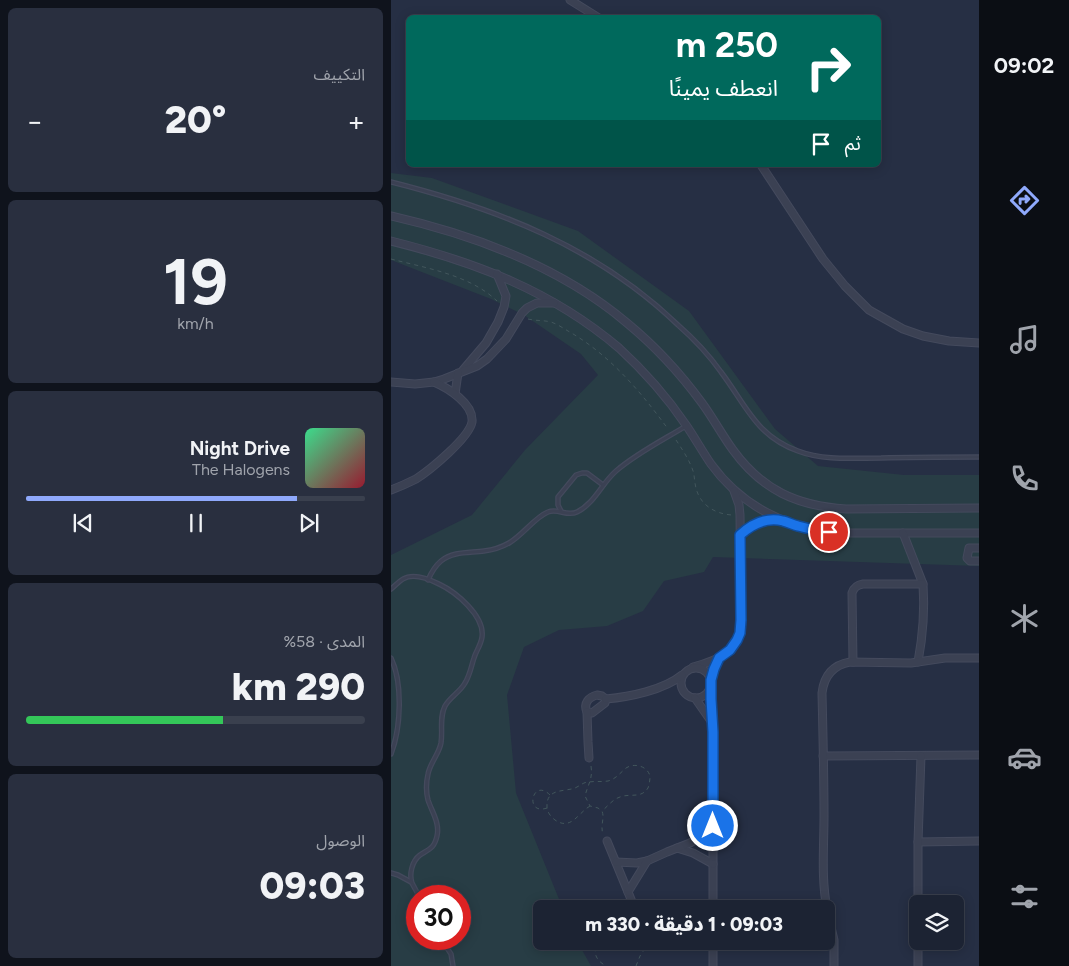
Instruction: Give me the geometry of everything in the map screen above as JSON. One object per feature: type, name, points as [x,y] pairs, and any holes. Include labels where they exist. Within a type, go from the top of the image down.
[{"type":"street","points":[[570,0],[594,15]]},
{"type":"street","points":[[762,167],[823,259],[845,286],[869,310],[903,329],[923,336],[949,341],[979,343]]},
{"type":"street","points":[[391,216],[467,238],[524,259],[595,298],[627,323],[667,361],[702,403],[743,464],[757,477],[790,497],[808,504],[827,508],[979,508]]},
{"type":"street","points":[[391,241],[460,261],[519,283],[588,324],[620,349],[655,384],[687,426],[711,464],[734,490],[757,507],[782,520],[812,530],[829,532],[979,533]]},
{"type":"street","points":[[455,394],[461,372],[486,343],[504,308],[506,296],[497,274]]},
{"type":"street","points":[[391,382],[415,384],[434,382],[477,366],[487,359],[506,339],[527,308],[533,304],[555,303]]},
{"type":"street","points":[[391,490],[415,479],[425,472],[458,443],[472,421],[469,408],[455,394],[434,382]]},
{"type":"street","points":[[589,758],[586,703],[593,696],[597,695],[606,699],[627,696],[663,686],[673,682],[685,671],[693,667],[719,658],[734,645],[741,627],[740,515],[734,490]]},
{"type":"street","points":[[740,535],[757,523],[782,520]]},
{"type":"street","points":[[903,533],[923,584],[924,626],[918,662]]},
{"type":"street","points":[[979,548],[969,548],[967,558],[970,561],[979,561]]},
{"type":"street","points":[[853,662],[852,593],[855,588],[863,584],[923,584]]},
{"type":"street","points":[[682,675],[680,680],[683,691],[688,696],[702,697],[707,693],[711,684],[714,669],[719,658]]},
{"type":"street","points":[[826,900],[822,861],[824,816],[822,693],[828,675],[835,668],[845,663],[853,662],[918,662],[945,658],[979,658]]},
{"type":"street","points":[[693,667],[705,670],[709,674],[711,684],[713,900]]},
{"type":"street","points":[[663,686],[683,691]]},
{"type":"street","points":[[695,698],[712,723]]},
{"type":"street","points":[[587,712],[592,713],[605,703],[606,699]]},
{"type":"street","points":[[823,756],[979,755]]},
{"type":"street","points":[[918,895],[921,756]]},
{"type":"street","points":[[616,862],[627,864],[647,861],[696,840],[713,826]]},
{"type":"street","points":[[607,841],[631,900]]},
{"type":"street","points":[[918,842],[979,842]]},
{"type":"street","points":[[677,848],[693,853],[713,864]]},
{"type":"street","points":[[628,892],[647,861]]},
{"type":"street","points":[[713,950],[713,966]]},
{"type":"street","points":[[834,966],[835,950]]},
{"type":"street","points":[[918,950],[918,966]]},
{"type":"lane","points":[[391,182],[457,200],[507,218],[562,243],[615,273],[651,300],[692,338],[721,372],[759,426],[770,437],[791,449],[807,454],[835,458],[979,457]]},
{"type":"lane","points":[[428,580],[436,566],[447,557],[454,554],[484,551],[502,546],[517,538],[547,512],[554,510],[571,514],[579,511],[592,500],[612,474],[632,458],[687,426]]},
{"type":"lane","points":[[561,512],[557,502],[558,496],[577,475],[581,473],[587,474],[603,485]]},
{"type":"lane","points":[[391,589],[403,579],[409,577],[428,580],[448,589],[468,606],[478,620],[482,630],[480,644],[474,656],[469,675],[463,687],[449,700],[443,713],[441,744],[429,768],[427,782],[427,795],[437,824],[437,835],[432,848],[420,855],[414,863],[411,871],[414,885]]},
{"type":"lane","points":[[391,658],[397,677],[399,693],[397,733],[391,754]]},
{"type":"lane","points":[[391,872],[412,882]]},
{"type":"lane","points":[[448,950],[453,966]]},
{"type":"path","points":[[391,259],[466,281],[487,293],[504,308]]},
{"type":"path","points":[[520,317],[557,325],[577,336],[609,361],[637,390],[673,434],[689,462],[695,477],[697,490],[704,503],[721,514],[740,515]]},
{"type":"path","points":[[589,758],[592,774],[585,796],[589,806]]},
{"type":"path","points":[[589,806],[575,820],[568,824],[554,820],[547,808],[548,801],[557,791],[574,788],[584,782],[612,780],[634,765],[644,767],[650,779],[647,790],[639,795],[618,797],[602,811]]},
{"type":"path","points":[[547,808],[536,808],[533,805],[532,797],[537,791],[541,790],[548,792],[551,796]]},
{"type":"path","points":[[589,806],[602,811]]},
{"type":"path","points":[[602,811],[601,829],[607,841]]},
{"type":"path","points":[[590,950],[595,952],[598,961],[606,966]]},
{"type":"path","points":[[636,966],[644,950]]},
{"type":"shaded area","points":[[391,173],[432,178],[578,231],[689,311],[775,429],[818,466],[904,475],[979,475],[979,566],[713,557],[704,572],[664,581],[643,611],[607,626],[559,630],[524,647],[507,695],[516,793],[559,900],[533,900],[533,950],[582,950],[591,966],[391,966],[391,555],[472,515],[525,450],[598,375],[581,354],[524,315],[491,299],[391,260]]},
{"type":"route","points":[[713,826],[711,680],[719,658],[730,650],[740,633],[740,535],[757,523],[782,520],[812,530],[829,532]]}]
